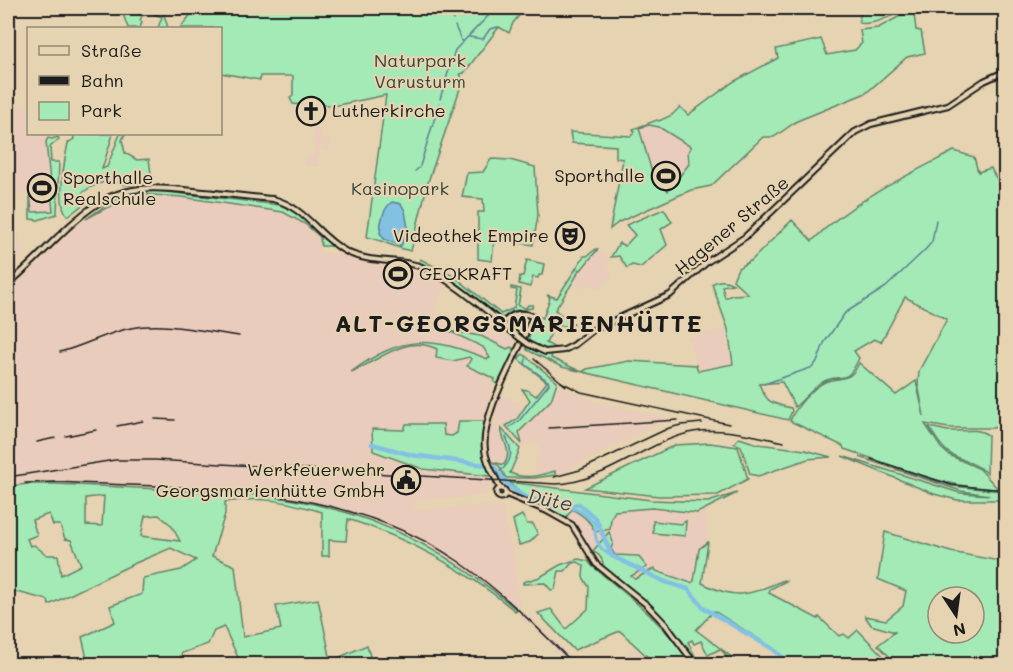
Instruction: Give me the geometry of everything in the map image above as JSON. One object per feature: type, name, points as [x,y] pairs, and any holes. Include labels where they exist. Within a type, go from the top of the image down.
[{"type":"main road","name":"Hagener Straße","points":[[8,284],[71,225],[104,200],[134,189],[168,188],[273,200],[286,203],[300,211],[346,252],[362,257],[414,265],[438,275],[528,344],[545,351],[564,350],[593,330],[677,290],[707,261],[745,237],[855,132],[871,124],[948,105],[984,81],[1005,71]]},
{"type":"main road","points":[[502,324],[515,314],[533,316],[496,395],[488,420],[484,444],[487,462],[500,488],[504,489],[506,494],[547,511],[572,525],[596,564],[647,605],[666,625],[695,664]]},
{"type":"main road","points":[[500,488],[497,496],[503,497],[506,494]]},
{"type":"shaded area","points":[[27,104],[27,135],[50,135],[46,142],[53,211],[32,213],[30,194],[8,194],[8,124],[18,108]]},
{"type":"shaded area","points":[[649,125],[659,127],[691,147],[688,152],[689,164],[668,191],[651,169],[639,128]]},
{"type":"shaded area","points":[[313,129],[321,130],[321,139],[331,140],[328,150],[324,150],[325,144],[320,144],[317,166],[304,165],[304,157],[313,157]]},
{"type":"shaded area","points":[[140,194],[182,197],[283,212],[305,224],[320,237],[320,253],[348,255],[362,261],[404,266],[408,270],[407,283],[411,284],[416,270],[438,278],[448,284],[437,301],[435,315],[492,321],[515,340],[489,392],[486,418],[458,421],[457,433],[451,435],[445,434],[443,424],[406,422],[403,428],[371,428],[372,452],[423,470],[490,477],[492,482],[486,494],[462,498],[425,498],[414,501],[414,511],[494,505],[501,509],[514,557],[517,610],[476,577],[435,550],[386,526],[324,506],[263,495],[55,484],[8,486],[8,290],[86,219]]},
{"type":"shaded area","points":[[8,223],[15,223],[22,244],[22,258],[8,267]]},
{"type":"shaded area","points":[[599,249],[610,260],[606,266],[610,270],[611,279],[598,289],[588,282],[583,288],[576,282],[576,276]]},
{"type":"shaded area","points":[[726,328],[732,365],[698,371],[689,337]]},
{"type":"shaded area","points":[[557,385],[593,401],[673,419],[668,419],[572,467],[572,470],[555,475],[555,471],[535,475],[539,444],[522,444],[519,432],[550,400]]},
{"type":"shaded area","points":[[500,395],[519,403],[524,408],[517,419],[506,426],[492,417]]},
{"type":"shaded area","points":[[490,424],[501,428],[502,439],[508,448],[509,457],[504,465],[491,461],[489,457],[487,444]]},
{"type":"shaded area","points":[[652,509],[690,513],[688,522],[706,511],[708,542],[701,587],[649,570],[635,578],[632,576],[647,568],[644,561],[634,554],[616,554],[611,548],[613,542],[610,533],[611,518],[616,511]]},
{"type":"shaded area","points":[[572,510],[590,522],[595,533],[610,530],[591,552],[577,528],[567,518]]},
{"type":"shaded area","points":[[523,611],[577,664],[568,664],[530,621],[526,623],[520,616]]},
{"type":"shaded area","points":[[638,648],[654,664],[602,664]]},
{"type":"green space","points":[[131,8],[162,8],[168,27],[158,27],[162,17],[145,10],[140,20],[142,22],[140,27],[128,27],[123,14]]},
{"type":"green space","name":"Naturpark Varusturm","points":[[196,8],[220,8],[224,12],[237,8],[525,8],[513,23],[509,33],[499,27],[464,73],[460,74],[463,80],[428,182],[411,251],[367,237],[386,95],[333,106],[308,101],[302,105],[293,104],[290,98],[293,96],[293,76],[261,76],[260,80],[222,73],[222,27],[181,27]]},
{"type":"green space","points":[[861,8],[915,8],[873,22],[859,23]]},
{"type":"green space","points":[[914,14],[916,30],[921,31],[925,53],[907,57],[866,93],[797,121],[774,137],[763,137],[711,186],[691,190],[619,222],[610,229],[623,159],[616,158],[616,146],[572,143],[570,132],[631,136],[635,132],[633,129],[672,115],[680,107],[688,115],[733,82],[778,58],[776,49],[821,39],[827,55],[855,50],[862,43],[860,30],[878,28],[902,15]],"holes":[[[649,125],[659,127],[691,147],[688,152],[689,164],[668,191],[651,169],[639,128]]]},
{"type":"green space","points":[[73,135],[113,135],[102,169],[107,167],[120,135],[124,135],[122,140],[125,153],[137,160],[149,159],[151,174],[149,178],[130,185],[120,184],[111,179],[91,187],[82,193],[84,204],[68,216],[64,210],[61,192],[68,143],[74,139]]},
{"type":"green space","points":[[58,137],[59,139],[50,147],[51,162],[59,162],[57,214],[38,220],[30,219],[30,194],[32,212],[53,211],[46,142],[48,138]]},
{"type":"green space","points":[[954,151],[974,157],[978,172],[991,168],[1006,193],[1007,204],[1002,232],[1006,236],[1005,424],[993,428],[949,428],[925,424],[941,448],[949,455],[980,469],[998,489],[959,485],[920,475],[844,449],[843,446],[790,421],[810,393],[825,382],[845,378],[849,376],[859,363],[896,395],[916,381],[924,416],[918,384],[919,371],[947,319],[905,297],[881,342],[874,339],[854,351],[859,358],[846,377],[833,378],[821,383],[814,389],[795,407],[782,382],[759,384],[770,401],[791,408],[788,420],[582,372],[629,361],[696,365],[698,371],[733,364],[728,329],[712,284],[722,281],[733,284],[722,286],[725,298],[748,294],[733,280],[738,268],[752,260],[792,220],[812,241],[861,202]]},
{"type":"green space","points":[[491,159],[510,160],[535,167],[538,215],[533,245],[494,239],[492,261],[478,259],[478,212],[484,212],[483,199],[462,197],[467,173],[483,172]]},
{"type":"green space","points":[[144,191],[280,205],[308,222],[322,234],[331,246],[321,246],[320,237],[305,224],[283,212],[182,197],[140,194],[86,219],[112,201]]},
{"type":"green space","points":[[664,209],[672,222],[661,229],[667,245],[641,267],[632,265],[627,268],[619,256],[611,257],[619,243],[625,246],[635,235],[626,225]]},
{"type":"green space","points":[[598,249],[581,270],[579,269],[555,310],[574,324],[555,326],[546,343],[557,349],[542,348],[528,340],[537,316],[543,318],[550,298],[547,295],[557,298],[584,256]]},
{"type":"green space","points":[[420,259],[455,277],[501,314],[514,308],[517,290],[511,287],[521,289],[518,306],[526,308],[528,305],[533,305],[532,308],[512,311],[502,318],[453,281],[419,262]]},
{"type":"green space","points":[[527,260],[544,264],[542,275],[538,278],[533,277],[530,287],[519,284]]},
{"type":"green space","points":[[449,331],[481,336],[507,349],[511,347],[516,350],[497,384],[494,382],[495,379],[467,366],[471,359],[469,357],[453,361],[436,358],[437,349],[425,345],[403,347],[392,351],[351,372],[386,351],[402,345],[417,343],[449,346],[490,358],[483,347]]},
{"type":"green space","points":[[526,347],[552,355],[551,358],[581,371],[562,367],[527,350]]},
{"type":"green space","points":[[523,354],[557,382],[551,400],[519,432],[522,444],[506,426],[517,419],[530,400],[522,389],[536,396],[547,382],[518,359]]},
{"type":"green space","points":[[459,421],[484,421],[483,449],[490,476],[423,469],[373,451],[372,429],[404,430],[406,424],[443,424],[444,435],[452,436],[457,433]]},
{"type":"green space","points":[[929,427],[949,431],[974,430],[988,435],[987,473],[946,451]]},
{"type":"green space","points":[[501,428],[520,449],[510,473],[527,476],[555,471],[555,475],[506,478],[499,466],[493,462],[504,465],[507,460],[508,451]]},
{"type":"green space","points":[[739,438],[758,444],[805,450],[831,457],[808,459],[758,476],[750,474],[741,446],[734,443]]},
{"type":"green space","points":[[710,443],[738,447],[748,479],[718,495],[659,496],[585,488],[675,445]]},
{"type":"green space","points":[[842,456],[960,493],[990,495],[961,491],[859,457],[952,486],[1002,491],[1005,500],[957,500],[934,494]]},
{"type":"green space","points":[[508,482],[651,500],[708,502],[737,493],[697,513],[652,508],[615,511],[611,518],[610,529],[595,532],[583,516],[572,509],[566,518],[549,509],[547,502],[523,495]]},
{"type":"green space","points":[[55,484],[224,493],[306,502],[349,513],[401,533],[473,575],[517,610],[515,611],[477,582],[436,557],[371,527],[348,519],[346,541],[329,540],[329,556],[322,556],[322,512],[274,501],[239,500],[225,502],[225,514],[212,556],[235,566],[243,637],[281,629],[276,606],[318,599],[331,661],[367,645],[371,660],[360,664],[241,664],[224,627],[214,631],[208,644],[182,653],[177,664],[77,664],[76,662],[85,659],[86,654],[82,637],[115,622],[110,606],[142,594],[143,578],[181,570],[196,560],[171,548],[49,605],[48,600],[17,592],[8,593],[8,486]],"holes":[[[104,496],[102,526],[86,525],[86,498]],[[49,514],[53,525],[60,525],[65,539],[71,540],[81,565],[61,575],[58,555],[47,555],[34,545],[30,546],[27,539],[37,535],[32,520]],[[159,515],[171,525],[180,541],[141,536],[145,516]]]},
{"type":"green space","points":[[522,515],[527,524],[533,524],[538,534],[530,542],[519,545],[513,520]]},
{"type":"green space","points":[[653,521],[681,524],[686,521],[685,536],[653,533]]},
{"type":"green space","points":[[609,532],[613,542],[611,549],[615,555],[638,556],[647,567],[631,576],[635,579],[655,568],[656,571],[691,583],[694,581],[699,549],[708,542],[702,583],[725,592],[743,594],[784,580],[786,581],[770,589],[769,593],[818,619],[819,617],[839,636],[844,634],[849,638],[858,630],[886,659],[881,664],[811,664],[812,662],[809,661],[808,664],[792,664],[773,648],[714,611],[696,630],[741,664],[730,664],[720,649],[708,655],[701,641],[694,644],[692,640],[688,642],[697,660],[695,662],[665,622],[603,567],[600,557],[592,552]]},
{"type":"green space","points":[[885,532],[951,552],[1005,562],[1005,664],[897,664],[878,645],[895,632],[871,625],[865,616],[886,620],[903,606],[906,591],[878,579]]},
{"type":"green space","points":[[578,559],[588,561],[646,611],[669,635],[691,664],[655,664],[620,631],[574,650],[538,613],[551,609],[566,629],[588,609],[589,587],[583,577],[584,566],[578,562],[572,563],[565,571],[559,571],[555,589],[551,590],[545,583],[523,584],[523,582],[540,577],[560,565]]},
{"type":"water","points":[[392,202],[401,204],[405,211],[408,229],[401,246],[384,239],[380,233],[386,208]]},
{"type":"waterway","points":[[440,99],[455,50],[491,13],[493,8]]},
{"type":"waterway","points":[[447,14],[452,15],[453,20]]},
{"type":"waterway","points":[[455,26],[462,42]]},
{"type":"waterway","points":[[469,37],[483,39],[490,29],[498,27]]},
{"type":"waterway","points":[[420,166],[439,104]]},
{"type":"waterway","points":[[415,171],[419,168]]},
{"type":"waterway","points":[[764,384],[813,367],[824,343],[845,313],[886,287],[932,242],[936,220]]},
{"type":"waterway","points":[[510,427],[519,421],[549,384],[525,364],[526,359]]},
{"type":"waterway","points":[[499,472],[507,464],[510,456],[510,447],[506,437]]},
{"type":"waterway","name":"Düte","points":[[372,444],[412,455],[493,466],[509,486],[523,496],[548,505],[563,507],[579,504],[596,519],[612,556],[665,582],[688,589],[704,608],[773,649],[790,664]]},
{"type":"waterway","points":[[568,506],[582,512],[595,524],[598,543],[612,556]]},
{"type":"railway","points":[[60,352],[122,330],[144,326],[171,326],[239,336]]},
{"type":"railway","points":[[534,359],[566,386]]},
{"type":"railway","points":[[561,382],[581,392],[729,424]]},
{"type":"railway","points":[[155,419],[175,420]]},
{"type":"railway","points":[[549,428],[678,420]]},
{"type":"railway","points":[[117,426],[143,421]]},
{"type":"railway","points":[[554,477],[580,470],[669,428],[702,423]]},
{"type":"railway","points":[[66,436],[96,430]]},
{"type":"railway","points":[[8,477],[115,460],[155,460],[556,484],[574,482],[592,476],[658,444],[693,432],[727,431],[784,442]]},
{"type":"railway","points":[[37,442],[55,438]]},
{"type":"railway","points":[[871,459],[952,485],[1006,490]]},
{"type":"railway","points":[[25,483],[159,486],[263,494],[314,503],[364,516],[412,535],[458,561],[504,597],[574,664]]},
{"type":"place","name":"Lutherkirche","points":[[311,111]]},
{"type":"place","name":"Sporthalle","points":[[666,176]]},
{"type":"place","name":"Sporthalle Realschule","points":[[42,188]]},
{"type":"place","name":"Videothek Empire","points":[[570,236]]},
{"type":"place","name":"GEOKRAFT","points":[[398,274]]},
{"type":"place","name":"Werkfeuerwehr Georgsmarienhütte GmbH","points":[[406,480]]},
{"type":"district","name":"ALT-GEORGSMARIENHÜTTE","points":[[519,324]]},
{"type":"park label","name":"Kasinopark","points":[[400,189]]}]
